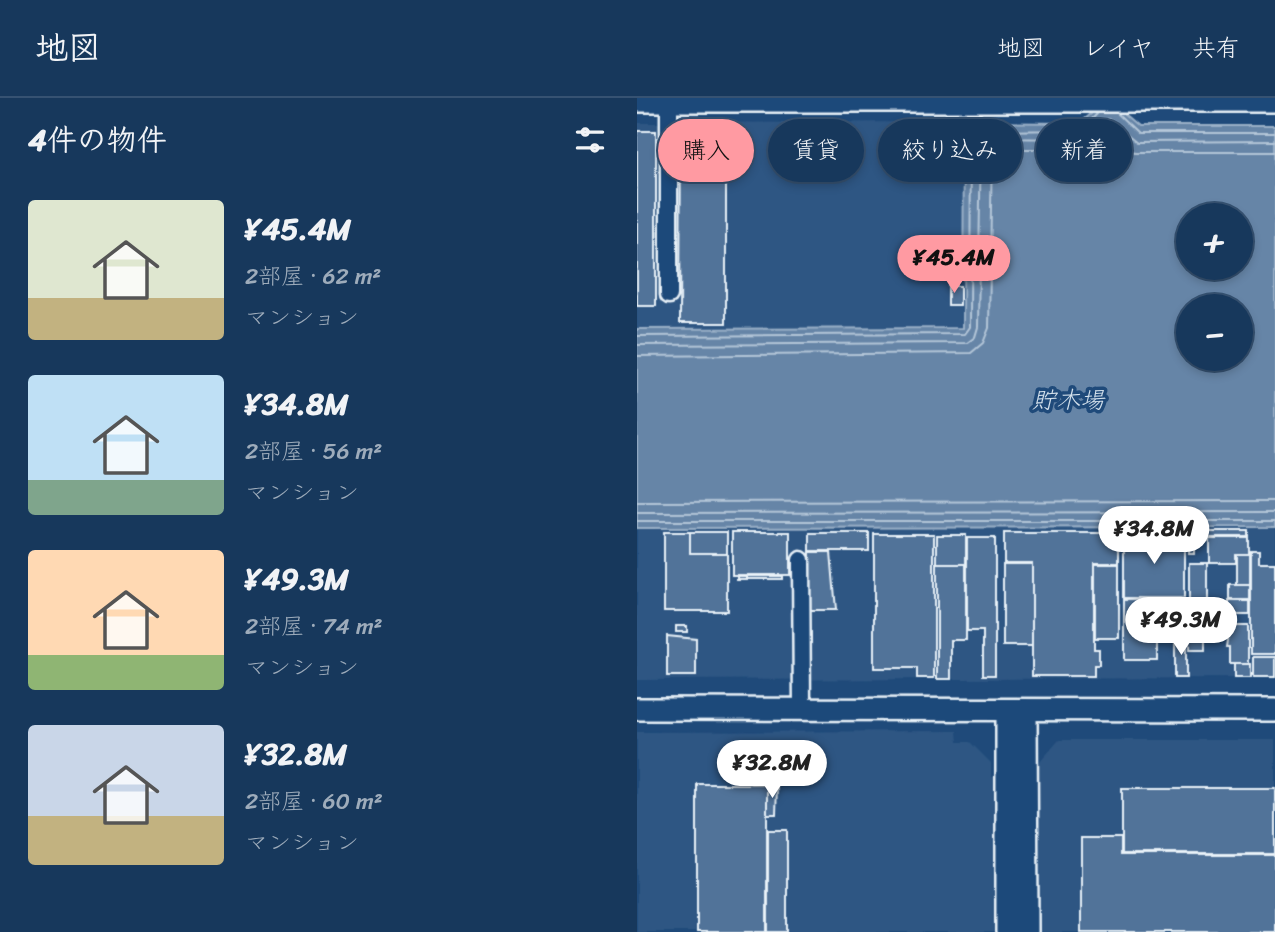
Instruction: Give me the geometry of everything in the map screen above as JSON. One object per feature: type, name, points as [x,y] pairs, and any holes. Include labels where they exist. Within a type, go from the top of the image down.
[{"type":"street","points":[[669,100],[669,295]]},
{"type":"street","points":[[637,102],[1275,101]]},
{"type":"street","points":[[801,560],[802,709]]},
{"type":"street","points":[[637,709],[1275,710]]},
{"type":"street","points":[[1007,932],[1017,710]]},
{"type":"street","points":[[1017,710],[1027,932]]},
{"type":"shaded area","points":[[864,122],[878,122],[878,182],[964,182],[963,328],[637,329],[637,123],[658,123],[658,182],[754,182],[754,123],[768,123],[768,182],[864,182]]},
{"type":"shaded area","points":[[1275,527],[1275,678],[637,680],[637,528]]},
{"type":"shaded area","points":[[957,731],[958,742],[970,742],[991,763],[991,777],[999,777],[1000,932],[637,932],[637,732]]},
{"type":"shaded area","points":[[1059,740],[1275,740],[1275,932],[1038,932],[1039,763]]},
{"type":"water","name":"貯木場","points":[[1090,98],[1123,98],[1124,114],[1130,119],[1085,119],[1091,114]]},
{"type":"water","name":"貯木場","points":[[1132,121],[1138,126],[1275,126],[1275,527],[637,528],[637,329],[963,328],[964,182],[1022,182],[1022,122],[1036,123],[1036,182],[1132,182]]},
{"type":"building","points":[[637,131],[656,131],[656,306],[637,306]]},
{"type":"building","points":[[681,182],[726,182],[726,323],[680,323]]},
{"type":"building","points":[[948,286],[960,286],[960,305],[948,305]]},
{"type":"building","points":[[1188,531],[1249,531],[1249,537],[1188,537]]},
{"type":"building","points":[[664,532],[690,532],[690,553],[727,553],[727,611],[664,611]]},
{"type":"building","points":[[690,532],[727,532],[727,553],[690,553]]},
{"type":"building","points":[[732,532],[790,532],[790,575],[732,575]]},
{"type":"building","points":[[810,533],[869,533],[869,551],[810,551]]},
{"type":"building","points":[[1004,533],[1119,533],[1119,563],[1094,563],[1094,649],[1099,649],[1099,665],[1094,665],[1094,676],[1032,676],[1032,563],[1004,563]]},
{"type":"building","points":[[1124,533],[1184,533],[1184,598],[1124,598]]},
{"type":"building","points":[[874,534],[934,534],[934,678],[917,678],[917,668],[874,668]]},
{"type":"building","points":[[937,535],[966,535],[966,564],[937,564]]},
{"type":"building","points":[[967,538],[995,538],[995,675],[983,675],[983,631],[967,631]]},
{"type":"building","points":[[1188,538],[1194,538],[1194,553],[1188,553]]},
{"type":"building","points":[[1209,538],[1249,538],[1249,554],[1236,554],[1236,563],[1209,563]]},
{"type":"building","points":[[1251,551],[1259,551],[1259,563],[1275,563],[1275,654],[1251,654]]},
{"type":"building","points":[[810,552],[831,552],[836,610],[810,610]]},
{"type":"building","points":[[1237,554],[1250,554],[1250,585],[1237,585]]},
{"type":"building","points":[[1189,563],[1207,563],[1207,635],[1189,635]]},
{"type":"building","points":[[937,564],[966,564],[966,640],[951,640],[951,679],[937,679]]},
{"type":"building","points":[[1003,564],[1032,564],[1032,646],[1003,646]]},
{"type":"building","points":[[1095,564],[1119,564],[1119,638],[1095,638]]},
{"type":"building","points":[[737,576],[782,576],[782,579],[737,579]]},
{"type":"building","points":[[1230,585],[1250,585],[1250,600],[1230,600]]},
{"type":"building","points":[[1124,599],[1174,599],[1178,625],[1157,625],[1157,660],[1124,660]]},
{"type":"building","points":[[1229,601],[1250,601],[1250,615],[1229,615]]},
{"type":"building","points":[[1179,604],[1186,604],[1186,628],[1179,628]]},
{"type":"building","points":[[676,626],[687,626],[687,632],[676,632]]},
{"type":"building","points":[[1230,626],[1248,626],[1248,664],[1230,664],[1230,647],[1227,647]]},
{"type":"building","points":[[667,636],[696,639],[696,676],[667,676]]},
{"type":"building","points":[[1175,636],[1186,636],[1186,678],[1175,678]]},
{"type":"building","points":[[1189,636],[1205,636],[1205,650],[1189,650]]},
{"type":"building","points":[[1253,657],[1275,657],[1275,677],[1253,677]]},
{"type":"building","points":[[1234,664],[1250,664],[1250,678],[1234,678]]},
{"type":"building","points":[[697,784],[767,784],[767,932],[697,932]]},
{"type":"building","points":[[767,786],[777,786],[776,814],[767,814]]},
{"type":"building","points":[[1122,788],[1275,788],[1275,854],[1122,854]]},
{"type":"building","points":[[768,830],[787,830],[787,932],[768,932]]},
{"type":"building","points":[[1081,838],[1121,838],[1121,855],[1275,855],[1275,932],[1081,932]]}]
